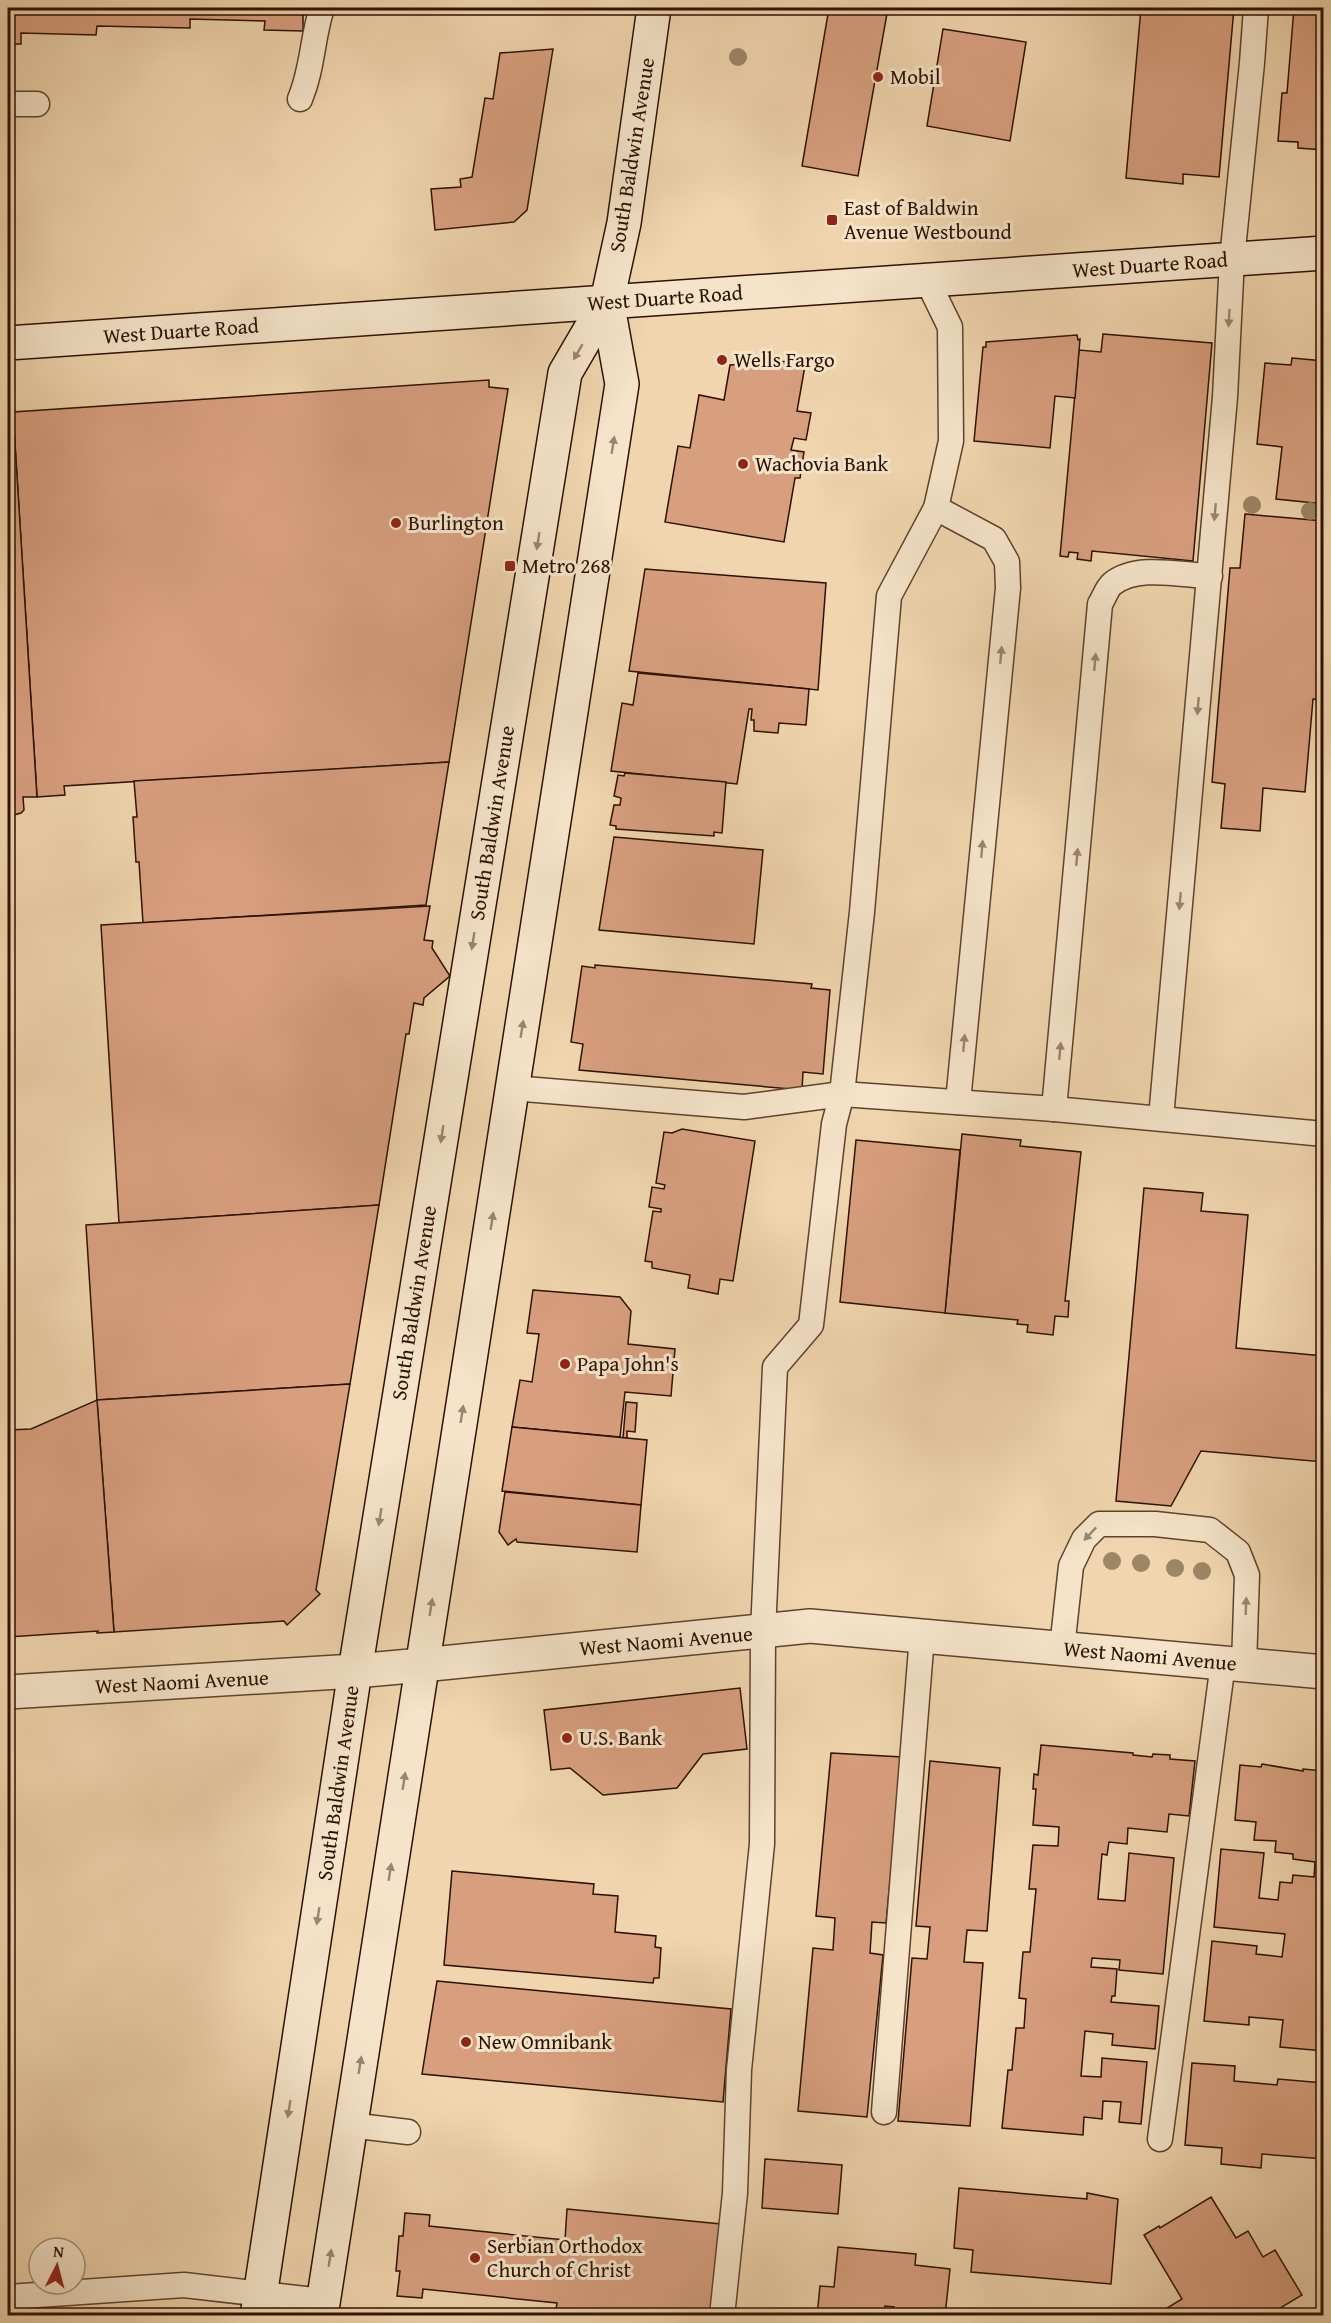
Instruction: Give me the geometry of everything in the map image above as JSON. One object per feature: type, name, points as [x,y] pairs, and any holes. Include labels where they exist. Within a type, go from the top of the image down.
[{"type":"main road","name":"South Baldwin Avenue","points":[[259,2304],[355,1671],[565,373],[607,301],[624,223],[654,8]]},
{"type":"main road","name":"West Duarte Road","points":[[8,343],[1323,253]]},
{"type":"main road","name":"South Baldwin Avenue","points":[[322,2308],[622,384],[607,301]]},
{"type":"main road","name":"West Naomi Avenue","points":[[8,1692],[355,1671],[810,1626],[1323,1672]]},
{"type":"lane","points":[[300,99],[309,78],[318,19],[322,8]]},
{"type":"lane","points":[[1161,1118],[1210,576],[1225,397],[1232,259],[1256,8]]},
{"type":"lane","points":[[8,104],[37,104]]},
{"type":"lane","points":[[722,2316],[735,2193],[739,2070],[762,1844],[763,1632],[775,1367],[811,1325],[834,1124],[842,1094],[864,891],[889,597],[936,508],[951,441],[950,327],[927,280]]},
{"type":"lane","points":[[936,508],[994,539],[1007,562],[1008,588],[958,1102]]},
{"type":"lane","points":[[1054,1109],[1100,604],[1110,585],[1125,576],[1147,573],[1210,576]]},
{"type":"lane","points":[[512,1088],[744,1107],[842,1094],[1054,1109],[1323,1134]]},
{"type":"lane","points":[[1062,1648],[1071,1566],[1084,1539],[1100,1524],[1155,1524],[1210,1530],[1238,1552],[1247,1575],[1160,2139]]},
{"type":"lane","points":[[884,2112],[922,1636]]},
{"type":"lane","points":[[351,2125],[408,2132]]},
{"type":"lane","points":[[8,2297],[184,2285],[259,2304],[322,2308]]},
{"type":"building","points":[[8,8],[303,8],[303,31],[264,30],[265,21],[190,19],[190,28],[97,26],[96,35],[21,33],[21,44],[8,44]]},
{"type":"building","points":[[829,8],[888,8],[858,176],[802,166]]},
{"type":"building","points":[[1141,8],[1234,8],[1219,177],[1183,174],[1183,184],[1126,178]]},
{"type":"building","points":[[1294,8],[1324,8],[1324,150],[1298,148],[1298,142],[1278,141],[1282,93],[1287,93]]},
{"type":"building","points":[[943,29],[1026,42],[1010,141],[927,126]]},
{"type":"building","points":[[553,49],[527,210],[514,222],[435,230],[431,189],[461,187],[460,179],[472,177],[485,98],[493,99],[500,53]]},
{"type":"building","points":[[1103,334],[1212,343],[1193,561],[1092,551],[1091,561],[1077,559],[1078,553],[1069,552],[1068,557],[1060,556],[1079,350],[1101,352]]},
{"type":"building","points":[[1077,335],[1078,340],[1080,339],[1075,398],[1055,396],[1050,448],[974,441],[983,347],[986,347],[986,342]]},
{"type":"building","points":[[1292,358],[1324,361],[1324,504],[1276,499],[1282,447],[1257,444],[1265,363],[1291,365]]},
{"type":"building","points":[[806,360],[797,411],[811,413],[806,440],[794,438],[791,450],[804,452],[800,478],[795,478],[784,542],[665,522],[678,446],[690,448],[699,395],[724,400],[730,365]]},
{"type":"building","points":[[489,380],[489,387],[508,389],[449,762],[64,786],[65,795],[37,797],[13,412]]},
{"type":"building","points":[[8,412],[13,412],[37,797],[23,797],[24,810],[14,815],[8,814]]},
{"type":"building","points":[[1245,514],[1324,521],[1324,700],[1313,699],[1305,792],[1263,788],[1260,831],[1221,828],[1225,784],[1212,782],[1230,568],[1240,568]]},
{"type":"building","points":[[645,569],[826,583],[818,690],[629,671]]},
{"type":"building","points":[[638,673],[809,689],[806,725],[779,723],[778,733],[754,731],[754,720],[751,720],[752,709],[749,709],[737,784],[611,771],[622,703],[633,705]]},
{"type":"building","points":[[449,762],[426,905],[143,923],[133,817],[137,817],[134,781]]},
{"type":"building","points":[[625,773],[726,782],[722,833],[714,832],[714,836],[616,829],[616,826],[610,825],[614,805],[620,805],[621,798],[614,796],[618,775],[624,776]]},
{"type":"building","points":[[614,837],[763,850],[754,944],[599,930]]},
{"type":"building","points":[[430,906],[424,940],[433,941],[432,948],[450,976],[424,998],[423,1005],[414,1003],[409,1034],[406,1034],[379,1205],[119,1223],[101,925]]},
{"type":"building","points":[[595,965],[812,984],[811,988],[830,990],[823,1074],[803,1072],[802,1090],[579,1070],[583,1044],[571,1042],[582,966],[595,968]]},
{"type":"building","points":[[682,1129],[755,1141],[733,1281],[720,1279],[718,1294],[688,1288],[690,1275],[652,1268],[652,1262],[645,1261],[653,1211],[661,1212],[661,1209],[649,1207],[652,1187],[664,1189],[665,1185],[656,1183],[664,1132],[672,1133]]},
{"type":"building","points":[[962,1134],[1021,1140],[1020,1146],[1081,1152],[1065,1301],[1069,1301],[1068,1317],[1055,1316],[1053,1335],[1027,1332],[1028,1325],[1017,1324],[1018,1320],[945,1313]]},
{"type":"building","points":[[856,1140],[960,1150],[945,1313],[840,1302]]},
{"type":"building","points":[[1144,1188],[1203,1193],[1201,1211],[1248,1215],[1236,1348],[1324,1356],[1324,1462],[1201,1451],[1171,1506],[1116,1501]]},
{"type":"building","points":[[379,1205],[350,1384],[97,1400],[86,1225]]},
{"type":"building","points":[[533,1290],[620,1297],[631,1311],[628,1344],[675,1349],[671,1396],[625,1392],[620,1437],[512,1427],[520,1380],[532,1382],[539,1334],[527,1333]]},
{"type":"building","points":[[350,1384],[316,1590],[320,1594],[287,1625],[284,1621],[114,1632],[97,1400]]},
{"type":"building","points":[[97,1400],[114,1632],[8,1637],[8,1430],[31,1429]]},
{"type":"building","points":[[626,1402],[637,1403],[635,1432],[627,1431],[627,1438],[623,1438]]},
{"type":"building","points":[[512,1427],[647,1440],[641,1505],[502,1491]]},
{"type":"building","points":[[505,1492],[641,1505],[637,1552],[517,1542],[516,1539],[508,1545],[499,1532]]},
{"type":"building","points":[[740,1688],[747,1749],[703,1754],[677,1788],[603,1795],[570,1768],[551,1770],[544,1710]]},
{"type":"building","points":[[1041,1745],[1133,1753],[1133,1755],[1152,1757],[1153,1754],[1170,1755],[1170,1759],[1195,1761],[1189,1816],[1169,1814],[1167,1832],[1128,1828],[1127,1844],[1109,1842],[1107,1855],[1102,1854],[1098,1899],[1125,1901],[1129,1853],[1174,1858],[1163,1974],[1119,1970],[1120,1960],[1092,1958],[1091,1967],[1117,1969],[1115,1996],[1112,1996],[1111,2002],[1159,2006],[1155,2049],[1112,2045],[1113,2034],[1085,2031],[1081,2076],[1101,2077],[1102,2058],[1147,2062],[1141,2124],[1119,2122],[1121,2102],[1103,2101],[1102,2119],[1084,2117],[1083,2135],[1002,2128],[1008,2070],[1012,2070],[1016,2028],[1024,2028],[1026,1999],[1019,1998],[1023,1952],[1030,1952],[1036,1889],[1029,1889],[1033,1845],[1058,1846],[1059,1827],[1033,1825],[1036,1789],[1033,1789],[1034,1774],[1038,1775]]},
{"type":"building","points":[[831,1753],[902,1757],[886,1923],[872,1922],[870,1953],[883,1955],[867,2117],[798,2111],[813,1948],[833,1950],[835,1918],[816,1916]]},
{"type":"building","points":[[930,1761],[1000,1768],[987,1931],[967,1930],[964,1962],[983,1963],[970,2126],[898,2121],[912,1958],[927,1959],[930,1927],[916,1926]]},
{"type":"building","points":[[1262,1764],[1303,1771],[1303,1769],[1324,1771],[1324,2051],[1280,2047],[1283,2020],[1249,2017],[1249,2025],[1204,2021],[1212,1941],[1257,1946],[1256,1954],[1282,1957],[1285,1934],[1214,1927],[1221,1849],[1264,1853],[1259,1898],[1278,1900],[1280,1882],[1292,1883],[1293,1875],[1314,1877],[1315,1862],[1293,1859],[1293,1854],[1275,1852],[1276,1841],[1254,1840],[1256,1822],[1235,1820],[1240,1765],[1261,1767]]},
{"type":"building","points":[[452,1871],[594,1884],[593,1894],[618,1896],[615,1932],[656,1936],[655,1947],[661,1948],[659,1978],[654,1978],[653,1983],[444,1965]]},
{"type":"building","points":[[437,1981],[731,2009],[723,2102],[422,2074]]},
{"type":"building","points":[[1192,2063],[1235,2066],[1234,2081],[1277,2085],[1278,2079],[1324,2083],[1324,2159],[1262,2154],[1261,2168],[1221,2164],[1222,2148],[1185,2145]]},
{"type":"building","points":[[765,2159],[842,2165],[838,2214],[762,2208]]},
{"type":"building","points":[[959,2188],[1087,2199],[1087,2193],[1118,2199],[1111,2284],[971,2272],[973,2250],[954,2248]]},
{"type":"building","points":[[1211,2197],[1236,2238],[1248,2231],[1263,2257],[1275,2250],[1302,2295],[1267,2316],[1154,2316],[1182,2299],[1144,2235],[1159,2226],[1160,2228]]},
{"type":"building","points":[[567,2209],[721,2224],[711,2316],[555,2316],[557,2303],[423,2289],[422,2298],[397,2296],[400,2271],[396,2271],[399,2236],[403,2236],[405,2213],[430,2215],[429,2226],[565,2240]]},
{"type":"building","points":[[838,2247],[916,2254],[915,2265],[950,2269],[945,2316],[893,2316],[894,2307],[885,2306],[884,2316],[817,2316],[820,2286],[834,2287]]},
{"type":"building","points":[[170,2311],[170,2316],[105,2316]]},
{"type":"building","points":[[378,2312],[416,2316],[378,2316]]},
{"type":"place","name":"Mobil","points":[[878,77]]},
{"type":"place","name":"East of Baldwin Avenue Westbound","points":[[832,220]]},
{"type":"place","name":"Wells Fargo","points":[[722,360]]},
{"type":"place","name":"Wachovia Bank","points":[[743,464]]},
{"type":"place","name":"Burlington","points":[[396,523]]},
{"type":"place","name":"Metro 268","points":[[510,566]]},
{"type":"place","name":"Papa John's","points":[[565,1364]]},
{"type":"place","name":"U.S. Bank","points":[[567,1738]]},
{"type":"place","name":"New Omnibank","points":[[466,2042]]},
{"type":"place","name":"Serbian Orthodox Church of Christ","points":[[475,2258]]}]
